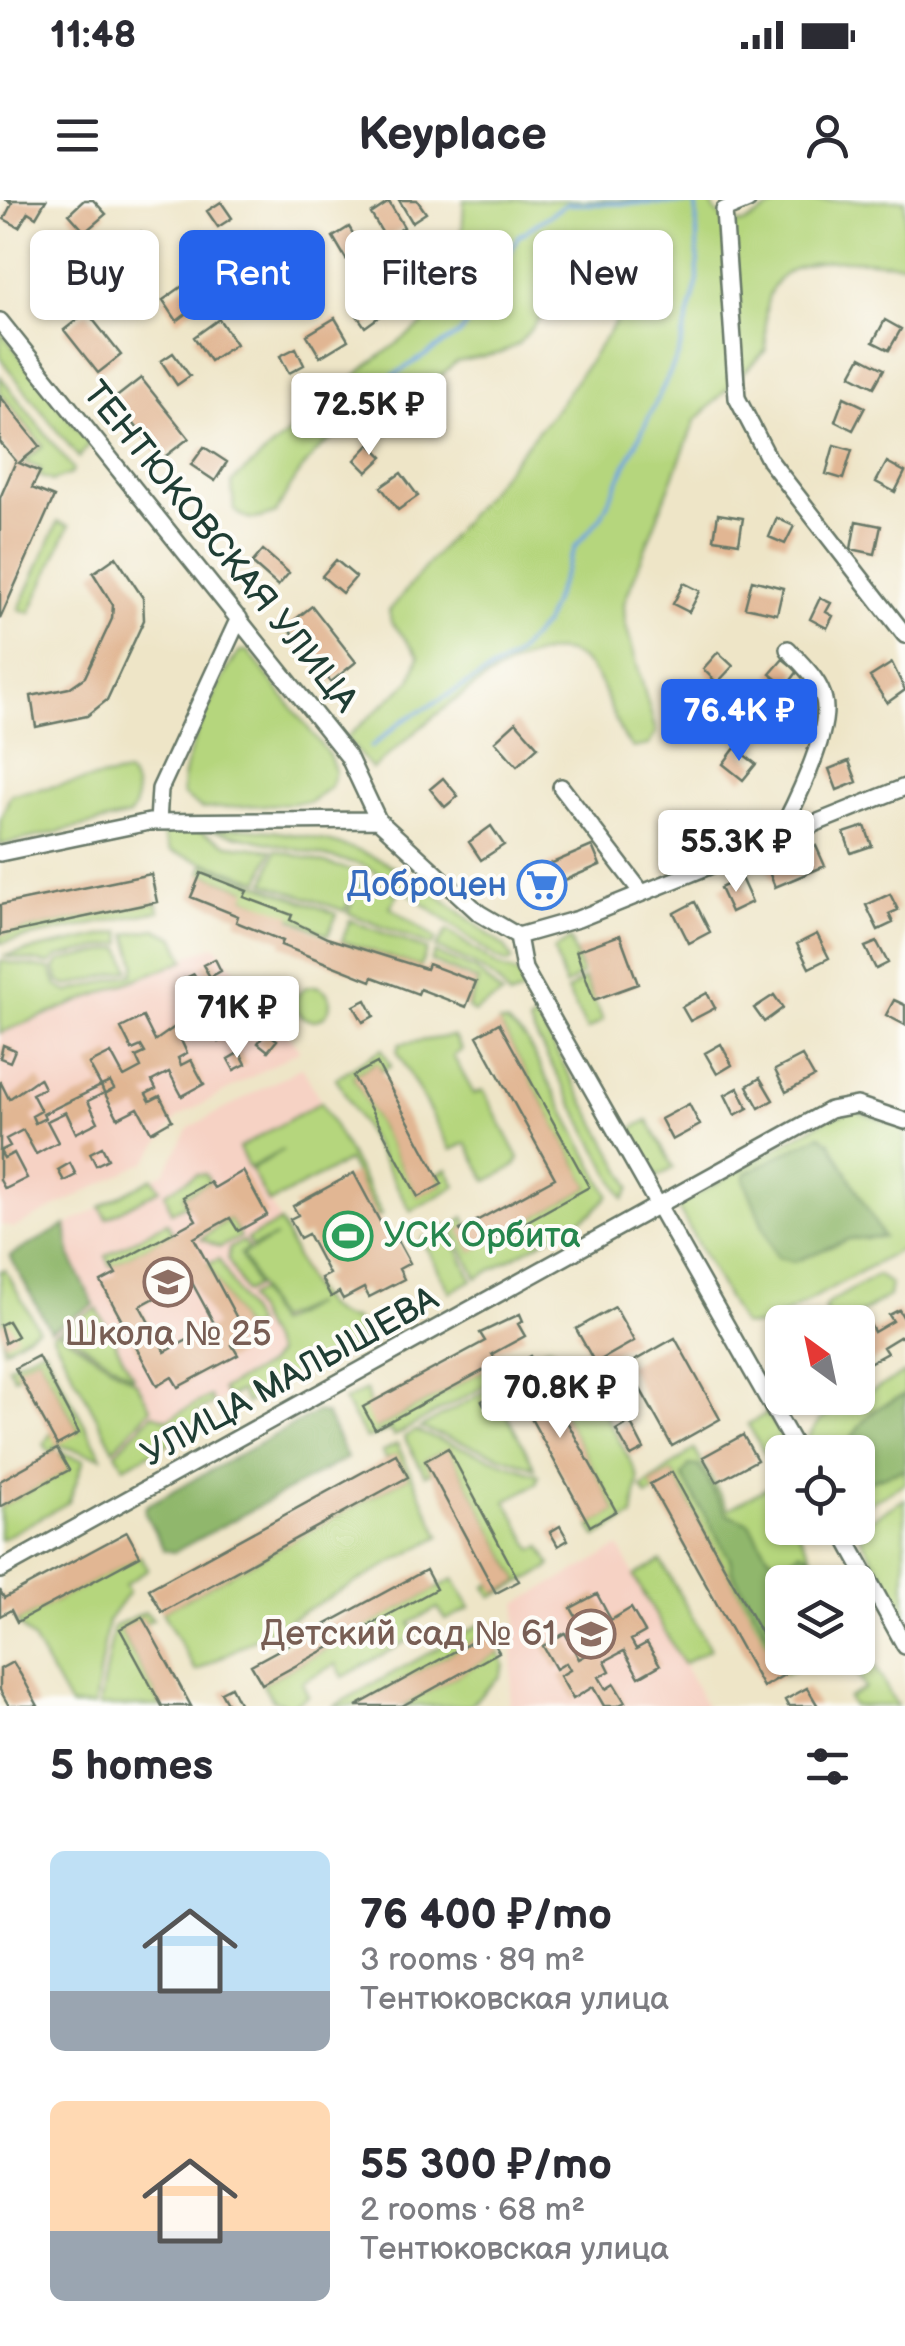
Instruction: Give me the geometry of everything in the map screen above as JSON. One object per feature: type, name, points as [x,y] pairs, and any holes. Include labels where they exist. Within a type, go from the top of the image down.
[{"type":"street","points":[[748,200],[724,210],[737,398],[770,461],[905,635]]},
{"type":"street","name":"ТЕНТЮКОВСКАЯ УЛИЦА","points":[[0,321],[348,756],[378,820]]},
{"type":"street","points":[[158,822],[160,789],[239,618]]},
{"type":"street","points":[[776,840],[802,784],[826,710],[818,684],[788,649]]},
{"type":"street","points":[[560,787],[642,893]]},
{"type":"street","points":[[0,854],[158,822],[378,820],[478,913],[518,936],[642,893],[905,788]]},
{"type":"street","points":[[518,936],[524,970],[788,1435]]},
{"type":"street","name":"УЛИЦА МАЛЫШЕВА","points":[[0,1570],[830,1110],[856,1105],[905,1121]]},
{"type":"street","points":[[849,1545],[905,1646]]},
{"type":"shaded area","points":[[215,945],[300,1050],[177,1118],[147,1161],[14,1228],[0,1225],[0,1031]]},
{"type":"shaded area","name":"Школа № 25","points":[[302,1067],[352,1159],[270,1203],[340,1337],[118,1456],[10,1256],[165,1172],[189,1128]]},
{"type":"shaded area","name":"Детский сад № 61","points":[[619,1547],[706,1706],[509,1706],[518,1603]]},
{"type":"green space","points":[[464,200],[709,200],[716,213],[732,224],[745,223],[783,201],[905,200],[905,264],[825,261],[787,272],[774,285],[767,303],[766,350],[695,421],[624,603],[625,622],[656,732],[649,745],[633,748],[589,667],[579,658],[557,651],[531,656],[471,689],[372,769],[346,738],[411,680],[419,656],[391,621],[389,611],[556,409],[617,320],[673,320],[673,230],[533,230],[533,320],[539,320],[518,344],[501,353],[456,362],[383,428],[333,438],[304,467],[276,513],[254,519],[234,510],[232,482],[367,366],[429,320],[513,320],[513,230],[462,230]]},
{"type":"green space","points":[[0,330],[89,444],[79,458],[0,358]]},
{"type":"green space","points":[[0,376],[73,469],[71,474],[52,481],[39,476],[41,469],[24,462],[43,446],[0,392]]},
{"type":"green space","points":[[58,522],[69,526],[30,613],[19,609]]},
{"type":"green space","points":[[241,651],[248,651],[329,755],[335,771],[331,786],[310,802],[202,809],[183,795],[186,765],[202,721]]},
{"type":"green space","points":[[127,773],[136,794],[129,816],[0,845],[0,820],[11,794]]},
{"type":"green space","points":[[173,828],[194,828],[228,845],[272,850],[260,881],[170,851],[163,836]]},
{"type":"green space","points":[[239,828],[323,840],[384,862],[440,897],[506,948],[512,960],[508,963],[496,958],[397,884],[363,865],[208,829]]},
{"type":"green space","points":[[276,850],[359,872],[345,911],[265,883]]},
{"type":"green space","points":[[204,864],[337,914],[328,935],[244,897],[246,890],[201,873]]},
{"type":"green space","points":[[362,874],[398,895],[390,907],[436,939],[431,946],[348,913]]},
{"type":"green space","points":[[157,902],[159,911],[0,943],[0,935]]},
{"type":"green space","points":[[350,920],[427,950],[420,967],[342,941]]},
{"type":"green space","points":[[156,929],[175,938],[185,960],[0,1033],[0,961],[51,969],[57,986],[68,992],[133,974],[136,964],[127,934]]},
{"type":"green space","points":[[447,930],[499,967],[519,974],[525,991],[509,997],[486,972],[436,948]]},
{"type":"green space","points":[[121,932],[123,943],[58,957],[50,964],[3,956]]},
{"type":"green space","points":[[570,939],[582,974],[565,986],[554,950]]},
{"type":"green space","points":[[121,948],[130,970],[68,986],[59,982],[55,969],[60,961]]},
{"type":"green space","points":[[435,953],[476,970],[502,995],[474,1012],[468,1008],[478,981],[431,961]]},
{"type":"green space","points":[[584,979],[603,1020],[587,1030],[567,991]]},
{"type":"green space","points":[[313,986],[325,991],[330,1003],[325,1015],[313,1020],[301,1015],[296,1003],[301,991]]},
{"type":"green space","points":[[537,1017],[627,1179],[630,1188],[624,1199],[529,1023]]},
{"type":"green space","points":[[499,1023],[507,1023],[526,1040],[609,1195],[592,1213],[477,1278],[452,1229],[464,1217],[468,1225],[460,1230],[472,1251],[589,1187]]},
{"type":"green space","points":[[453,1036],[462,1050],[453,1056],[474,1094],[483,1090],[519,1158],[515,1166],[487,1181],[466,1143],[451,1150],[397,1051],[400,1044]]},
{"type":"green space","points":[[382,1049],[391,1066],[382,1071],[376,1063],[353,1076],[418,1196],[442,1184],[437,1175],[447,1169],[456,1186],[411,1211],[336,1078]]},
{"type":"green space","points":[[321,1102],[382,1214],[378,1216],[348,1161],[269,1203],[251,1170],[283,1150],[249,1168],[239,1148]]},
{"type":"green space","points":[[855,1111],[905,1128],[905,1247],[801,1305],[765,1305],[763,1326],[742,1325],[677,1206],[829,1118]]},
{"type":"green space","points":[[648,1120],[673,1168],[657,1177],[631,1129]]},
{"type":"green space","points":[[820,1135],[830,1142],[883,1237],[849,1239],[794,1262],[777,1257],[744,1180],[746,1173]]},
{"type":"green space","points":[[197,1174],[205,1174],[210,1182],[183,1196],[187,1204],[171,1212],[165,1193]]},
{"type":"green space","points":[[153,1178],[160,1189],[107,1218],[100,1207]]},
{"type":"green space","points":[[230,1218],[240,1237],[220,1247],[201,1239]]},
{"type":"green space","points":[[167,1222],[173,1233],[111,1266],[106,1256]]},
{"type":"green space","points":[[280,1222],[318,1297],[341,1317],[355,1319],[359,1343],[246,1403],[240,1391],[227,1398],[222,1389],[267,1365],[276,1354],[248,1297],[259,1291],[276,1324],[313,1304],[276,1320],[242,1255],[276,1237],[251,1247],[247,1239]]},
{"type":"green space","points":[[66,1225],[70,1256],[94,1305],[50,1330],[10,1256]]},
{"type":"green space","points":[[447,1225],[472,1280],[450,1292],[422,1239]]},
{"type":"green space","points":[[243,1241],[248,1249],[240,1254],[256,1286],[245,1292],[228,1259],[230,1248]]},
{"type":"green space","points":[[219,1259],[255,1325],[244,1331],[208,1264]]},
{"type":"green space","points":[[5,1270],[38,1328],[4,1349],[0,1271]]},
{"type":"green space","points":[[877,1275],[891,1284],[889,1296],[875,1305],[827,1304]]},
{"type":"green space","points":[[97,1309],[134,1378],[60,1329]]},
{"type":"green space","points":[[57,1331],[137,1383],[151,1409],[114,1449],[52,1334]]},
{"type":"green space","points":[[549,1346],[582,1372],[638,1479],[633,1516],[596,1537],[590,1526],[616,1511],[531,1356]]},
{"type":"green space","points":[[44,1349],[102,1457],[58,1445],[50,1453],[44,1444],[51,1433],[79,1432],[38,1356],[16,1368],[19,1374],[14,1377],[8,1366]]},
{"type":"green space","points":[[497,1363],[488,1384],[394,1436],[391,1430],[366,1439],[344,1401],[366,1390],[376,1429]]},
{"type":"green space","points":[[905,1373],[905,1483],[875,1500],[875,1435],[809,1435],[828,1415],[875,1415],[875,1389]]},
{"type":"green space","points":[[492,1388],[495,1394],[482,1402],[489,1414],[502,1406],[535,1468],[420,1428]]},
{"type":"green space","points":[[905,1395],[905,1469],[875,1479],[875,1435],[853,1435],[870,1415]]},
{"type":"green space","points":[[210,1396],[213,1403],[196,1413],[202,1425],[124,1467],[116,1453],[153,1414],[168,1419]]},
{"type":"green space","points":[[317,1412],[326,1414],[347,1458],[174,1552],[164,1550],[145,1513],[146,1506]]},
{"type":"green space","points":[[769,1415],[780,1435],[765,1435],[765,1455],[748,1424]]},
{"type":"green space","points":[[415,1431],[539,1475],[536,1484],[506,1501],[533,1550],[541,1547],[551,1565],[548,1569],[492,1597],[486,1587],[491,1584],[497,1593],[519,1580],[448,1449],[425,1461],[431,1472],[425,1475],[404,1437]]},
{"type":"green space","points":[[397,1444],[440,1536],[196,1671],[162,1612],[408,1477],[396,1455],[386,1459],[382,1452]]},
{"type":"green space","points":[[694,1449],[728,1509],[765,1489],[765,1545],[806,1545],[817,1565],[765,1565],[765,1641],[672,1472],[651,1484],[655,1492],[647,1496],[642,1488]]},
{"type":"green space","points":[[60,1453],[84,1460],[69,1502],[0,1540],[0,1507],[68,1470]]},
{"type":"green space","points":[[689,1465],[699,1466],[726,1513],[749,1523],[769,1556],[783,1564],[801,1551],[808,1554],[814,1565],[765,1565],[765,1631],[732,1571],[730,1559],[682,1476]]},
{"type":"green space","points":[[905,1499],[905,1620],[865,1545],[875,1545],[875,1517]]},
{"type":"green space","points":[[140,1556],[148,1569],[125,1585],[129,1592],[108,1621],[94,1706],[70,1706],[33,1640],[17,1622]]},
{"type":"green space","points":[[661,1561],[710,1649],[683,1664],[634,1576]]},
{"type":"green space","points":[[454,1579],[470,1608],[446,1620],[438,1608],[410,1623],[416,1636],[343,1677],[336,1664],[302,1682],[308,1696],[290,1706],[273,1700],[262,1684]]},
{"type":"green space","points":[[145,1612],[153,1619],[146,1623],[142,1618],[120,1630],[162,1706],[99,1706],[114,1626]]},
{"type":"green space","points":[[483,1623],[488,1633],[356,1706],[334,1706]]},
{"type":"green space","points":[[499,1652],[504,1665],[500,1676],[469,1706],[402,1706]]},
{"type":"green space","points":[[875,1667],[897,1706],[853,1706],[848,1698],[865,1688],[857,1675],[875,1675]]},
{"type":"building","points":[[7,200],[46,200],[36,217],[28,212],[19,227],[4,219],[12,203]]},
{"type":"building","points":[[84,200],[93,200],[106,214],[83,230],[69,214]]},
{"type":"building","points":[[399,200],[417,200],[426,213],[412,222]]},
{"type":"building","points":[[221,202],[232,218],[218,227],[207,211]]},
{"type":"building","points":[[389,202],[404,227],[381,230],[371,214]]},
{"type":"building","points":[[349,227],[351,230],[345,230],[345,257],[333,237]]},
{"type":"building","points":[[179,289],[177,321],[163,300]]},
{"type":"building","points":[[335,318],[348,340],[320,357],[307,335]]},
{"type":"building","points":[[77,320],[93,320],[121,355],[98,373],[64,330]]},
{"type":"building","points":[[220,320],[236,344],[210,361],[194,337]]},
{"type":"building","points":[[885,320],[901,329],[889,350],[873,342]]},
{"type":"building","points":[[296,348],[304,365],[289,373],[280,356]]},
{"type":"building","points":[[173,353],[190,376],[177,385],[161,361]]},
{"type":"building","points":[[861,357],[884,369],[874,387],[851,375]]},
{"type":"building","points":[[141,378],[189,438],[162,459],[114,399]]},
{"type":"building","points":[[0,396],[40,446],[19,463],[40,472],[32,488],[54,497],[0,619],[0,498],[16,461],[0,442]]},
{"type":"building","points":[[844,397],[865,407],[853,430],[835,421]]},
{"type":"building","points":[[370,444],[383,457],[367,472],[355,460]]},
{"type":"building","points":[[834,445],[852,450],[843,479],[826,474]]},
{"type":"building","points":[[204,447],[227,462],[215,481],[191,465]]},
{"type":"building","points":[[887,462],[905,472],[895,492],[876,482]]},
{"type":"building","points":[[401,473],[418,496],[398,510],[381,487]]},
{"type":"building","points":[[718,514],[743,518],[739,543],[714,539]]},
{"type":"building","points":[[777,518],[794,526],[785,544],[769,537]]},
{"type":"building","points":[[856,521],[881,526],[875,554],[851,549]]},
{"type":"building","points":[[263,550],[289,573],[278,586],[252,563]]},
{"type":"building","points":[[116,557],[143,598],[144,620],[107,700],[87,716],[36,727],[31,696],[69,688],[85,677],[112,619],[113,605],[93,573]]},
{"type":"building","points":[[336,560],[356,577],[342,593],[322,576]]},
{"type":"building","points":[[752,580],[783,588],[777,614],[745,607]]},
{"type":"building","points":[[684,583],[700,591],[689,612],[673,604]]},
{"type":"building","points":[[820,598],[831,603],[826,612],[833,616],[827,628],[810,619]]},
{"type":"building","points":[[312,606],[356,662],[331,682],[287,626]]},
{"type":"building","points":[[718,652],[733,666],[717,683],[703,669]]},
{"type":"building","points":[[783,659],[798,671],[786,687],[770,674]]},
{"type":"building","points":[[892,663],[905,690],[887,703],[870,677]]},
{"type":"building","points":[[691,693],[711,708],[696,727],[676,711]]},
{"type":"building","points":[[516,722],[538,747],[517,766],[495,741]]},
{"type":"building","points":[[735,748],[756,764],[743,780],[723,764]]},
{"type":"building","points":[[849,761],[857,782],[837,790],[829,769]]},
{"type":"building","points":[[443,778],[458,796],[445,807],[430,789]]},
{"type":"building","points":[[728,814],[738,838],[715,848],[705,823]]},
{"type":"building","points":[[491,826],[504,845],[481,860],[469,842]]},
{"type":"building","points":[[865,826],[872,846],[851,853],[844,833]]},
{"type":"building","points":[[592,846],[600,865],[537,892],[529,873]]},
{"type":"building","points":[[816,846],[825,866],[775,887],[767,867]]},
{"type":"building","points":[[201,873],[247,891],[244,897],[292,915],[290,920],[327,938],[426,969],[428,964],[476,982],[466,1007],[420,989],[418,994],[373,977],[371,981],[281,945],[283,941],[236,922],[238,916],[191,897]]},
{"type":"building","points":[[151,874],[157,902],[0,935],[0,905]]},
{"type":"building","points":[[741,878],[752,902],[731,912],[720,888]]},
{"type":"building","points":[[890,894],[898,910],[889,914],[893,923],[878,930],[866,905]]},
{"type":"building","points":[[695,902],[710,932],[689,943],[674,913]]},
{"type":"building","points":[[817,934],[829,958],[809,968],[797,944]]},
{"type":"building","points":[[620,935],[638,984],[594,1000],[576,951]]},
{"type":"building","points":[[877,942],[888,963],[876,969],[865,947]]},
{"type":"building","points":[[215,959],[221,971],[210,977],[203,965]]},
{"type":"building","points":[[194,974],[200,985],[188,992],[181,980]]},
{"type":"building","points":[[236,986],[242,998],[230,1004],[224,993]]},
{"type":"building","points":[[707,993],[715,1008],[690,1021],[682,1007]]},
{"type":"building","points":[[774,995],[783,1008],[764,1022],[754,1008]]},
{"type":"building","points":[[366,1000],[374,1016],[363,1022],[354,1006]]},
{"type":"building","points":[[894,1000],[905,1005],[905,1025],[886,1015]]},
{"type":"building","points":[[210,1004],[216,1016],[204,1022],[198,1011]]},
{"type":"building","points":[[143,1017],[155,1041],[186,1019],[193,1031],[180,1038],[187,1053],[178,1058],[181,1065],[191,1060],[204,1084],[182,1096],[169,1072],[152,1081],[156,1089],[146,1094],[150,1101],[160,1096],[172,1120],[151,1132],[138,1108],[118,1118],[105,1094],[114,1089],[110,1082],[101,1086],[89,1064],[111,1053],[124,1077],[141,1068],[136,1057],[145,1053],[141,1046],[132,1050],[121,1028]]},
{"type":"building","points":[[499,1023],[589,1187],[472,1252],[460,1230],[555,1178],[477,1036]]},
{"type":"building","points":[[225,1024],[231,1036],[219,1042],[213,1031]]},
{"type":"building","points":[[266,1032],[277,1040],[268,1051],[258,1043]]},
{"type":"building","points":[[721,1044],[732,1065],[717,1074],[705,1053]]},
{"type":"building","points":[[3,1045],[15,1050],[10,1062],[0,1058]]},
{"type":"building","points":[[240,1052],[246,1064],[234,1070],[228,1059]]},
{"type":"building","points":[[802,1056],[814,1077],[786,1092],[775,1070]]},
{"type":"building","points":[[377,1063],[442,1184],[418,1197],[353,1076]]},
{"type":"building","points":[[39,1078],[44,1088],[32,1094],[41,1111],[32,1116],[35,1123],[45,1118],[43,1114],[101,1086],[104,1093],[88,1101],[98,1122],[76,1133],[66,1112],[47,1121],[58,1142],[36,1154],[23,1130],[6,1139],[10,1146],[0,1151],[0,1081],[9,1099]]},
{"type":"building","points":[[760,1078],[773,1100],[759,1108],[747,1086]]},
{"type":"building","points":[[738,1088],[748,1108],[735,1115],[725,1095]]},
{"type":"building","points":[[689,1104],[700,1125],[672,1140],[661,1119]]},
{"type":"building","points":[[102,1147],[108,1159],[96,1165],[90,1153]]},
{"type":"building","points":[[0,1151],[4,1158],[14,1153],[27,1178],[5,1189],[0,1180]]},
{"type":"building","points":[[70,1163],[76,1175],[64,1181],[58,1170]]},
{"type":"building","points":[[243,1171],[267,1215],[238,1231],[230,1218],[194,1238],[247,1337],[232,1345],[238,1355],[178,1387],[172,1377],[157,1386],[101,1282],[116,1274],[111,1266],[196,1220],[183,1197],[210,1182],[214,1188]],"holes":[[[190,1279],[215,1325],[165,1352],[140,1306]]]},
{"type":"building","name":"УСК Орбита","points":[[354,1173],[392,1244],[398,1241],[410,1263],[399,1269],[404,1279],[369,1297],[364,1288],[343,1299],[339,1292],[331,1297],[321,1278],[329,1274],[308,1234],[300,1238],[290,1219],[298,1215],[293,1206]]},
{"type":"building","points":[[615,1307],[634,1341],[595,1363],[576,1329]]},
{"type":"building","points":[[899,1310],[905,1320],[905,1342],[901,1336],[883,1347],[887,1353],[875,1360],[875,1331],[893,1321],[889,1315]]},
{"type":"building","points":[[520,1314],[523,1321],[518,1324],[525,1336],[492,1354],[497,1363],[375,1429],[363,1407],[485,1341],[480,1333]]},
{"type":"building","points":[[8,1321],[17,1336],[5,1343],[0,1325]]},
{"type":"building","points":[[675,1338],[720,1419],[672,1446],[627,1365]]},
{"type":"building","points":[[38,1356],[79,1433],[57,1445],[15,1368]]},
{"type":"building","points":[[531,1356],[616,1511],[590,1526],[505,1371]]},
{"type":"building","points":[[493,1395],[500,1408],[489,1414],[482,1401]]},
{"type":"building","points":[[630,1422],[644,1449],[631,1456],[616,1430]]},
{"type":"building","points":[[743,1435],[757,1460],[717,1482],[703,1457]]},
{"type":"building","points":[[448,1448],[519,1581],[496,1593],[425,1461]]},
{"type":"building","points":[[57,1449],[69,1470],[0,1507],[0,1481]]},
{"type":"building","points":[[396,1454],[408,1477],[162,1612],[149,1589]]},
{"type":"building","points":[[672,1472],[765,1641],[765,1675],[784,1675],[763,1687],[650,1484]]},
{"type":"building","points":[[560,1526],[568,1540],[558,1546],[550,1532]]},
{"type":"building","points":[[127,1532],[140,1556],[17,1622],[11,1610],[0,1616],[0,1590],[4,1598]]},
{"type":"building","points":[[426,1570],[436,1589],[262,1684],[251,1665]]},
{"type":"building","points":[[597,1594],[611,1620],[631,1608],[645,1632],[631,1640],[636,1649],[647,1643],[660,1665],[639,1677],[624,1651],[605,1661],[610,1671],[599,1677],[606,1689],[614,1684],[625,1702],[617,1706],[604,1706],[593,1687],[573,1699],[560,1676],[570,1670],[566,1663],[556,1669],[543,1646],[565,1633],[579,1659],[597,1649],[591,1639],[601,1633],[598,1628],[586,1635],[571,1608]]},
{"type":"building","points":[[142,1617],[191,1706],[162,1706],[120,1629]]},
{"type":"building","points":[[488,1633],[499,1652],[402,1706],[356,1706]]},
{"type":"building","points":[[13,1662],[38,1706],[9,1706],[0,1690],[0,1669]]},
{"type":"building","points":[[231,1687],[238,1706],[229,1706],[221,1692]]},
{"type":"building","points":[[807,1688],[818,1706],[788,1706],[785,1700]]},
{"type":"waterway","points":[[371,747],[401,722],[513,658],[544,624],[575,547],[601,517],[678,356],[698,280],[696,200]]},
{"type":"waterway","points":[[375,387],[459,334],[491,293],[518,236],[567,204],[696,203]]},
{"type":"place","name":"Доброцен","points":[[542,885]]},
{"type":"place","name":"УСК Орбита","points":[[348,1236]]},
{"type":"place","name":"Школа № 25","points":[[168,1282]]},
{"type":"place","name":"Детский сад № 61","points":[[591,1634]]}]
